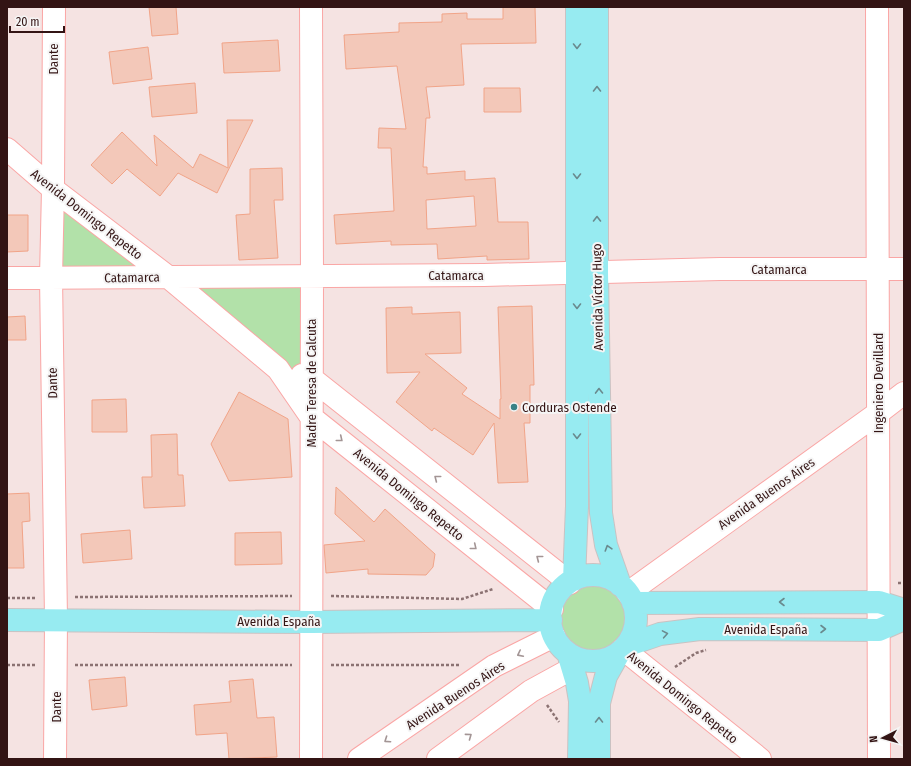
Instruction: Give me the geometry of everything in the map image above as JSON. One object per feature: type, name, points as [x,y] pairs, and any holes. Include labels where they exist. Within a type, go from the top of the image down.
[{"type":"main road","name":"Avenida Víctor Hugo","points":[[577,7],[587,272],[601,513],[606,545],[627,594]]},
{"type":"main road","name":"Avenida Víctor Hugo","points":[[572,581],[577,506],[587,272],[596,7]]},
{"type":"main road","points":[[578,759],[580,701],[578,683],[570,660],[560,645],[552,621],[556,599],[562,590],[572,581],[585,576],[598,576],[610,579],[627,594],[636,613],[636,624],[633,635],[606,676],[599,703],[599,759]]},
{"type":"main road","name":"Avenida España","points":[[627,594],[879,602],[904,610]]},
{"type":"main road","name":"Avenida España","points":[[7,620],[56,619],[311,622],[552,621]]},
{"type":"main road","name":"Avenida España","points":[[623,649],[660,634],[700,629],[879,630],[904,619]]},
{"type":"main road","points":[[570,660],[578,658],[588,661],[599,661],[610,658],[623,649]]},
{"type":"street","name":"Dante","points":[[54,7],[51,278],[56,598],[55,759]]},
{"type":"street","name":"Madre Teresa de Calcuta","points":[[311,7],[311,759]]},
{"type":"street","name":"Ingeniero Devillard","points":[[877,7],[879,759]]},
{"type":"street","name":"Avenida Domingo Repetto","points":[[7,149],[53,189],[167,276],[278,369],[311,416],[552,621]]},
{"type":"street","name":"Catamarca","points":[[7,278],[484,275],[720,269],[904,269]]},
{"type":"street","name":"Avenida Domingo Repetto","points":[[278,369],[311,378],[572,581]]},
{"type":"street","name":"Avenida Buenos Aires","points":[[627,594],[904,393]]},
{"type":"street","name":"Avenida Buenos Aires","points":[[359,759],[494,666],[552,621]]},
{"type":"street","name":"Avenida Domingo Repetto","points":[[623,649],[760,759]]},
{"type":"street","points":[[438,759],[536,688],[570,660]]},
{"type":"path","points":[[7,598],[311,596],[462,599],[492,588],[498,592]]},
{"type":"path","points":[[7,665],[465,665]]},
{"type":"path","points":[[536,688],[561,727]]},
{"type":"green space","points":[[53,189],[167,276],[51,277]]},
{"type":"green space","points":[[312,275],[309,377],[278,369],[167,276]]},
{"type":"green space","points":[[594,586],[607,589],[617,596],[624,606],[627,619],[624,632],[617,642],[607,649],[594,652],[581,649],[571,642],[564,632],[561,619],[564,606],[571,596],[581,589]]},
{"type":"building","points":[[149,7],[176,7],[178,34],[152,36]]},
{"type":"building","points":[[503,7],[535,7],[536,43],[461,44],[464,85],[426,87],[430,118],[426,118],[423,167],[427,167],[427,174],[465,171],[465,180],[495,178],[498,222],[528,222],[529,259],[487,260],[487,256],[438,259],[437,244],[391,245],[391,241],[336,244],[334,215],[394,211],[391,148],[378,148],[379,128],[406,129],[397,66],[346,69],[344,35],[399,32],[399,23],[442,22],[442,14],[467,13],[467,19],[503,19]],"holes":[[[474,196],[476,226],[427,229],[426,200]]]},
{"type":"building","points":[[278,40],[280,71],[224,73],[222,43]]},
{"type":"building","points":[[148,47],[152,79],[113,84],[109,52]]},
{"type":"building","points":[[195,83],[197,113],[152,117],[149,87]]},
{"type":"building","points":[[484,88],[520,88],[521,112],[484,112]]},
{"type":"building","points":[[227,120],[253,120],[217,193],[178,173],[160,196],[127,169],[112,184],[91,165],[122,132],[157,166],[154,135],[193,168],[200,154],[228,168]]},
{"type":"building","points":[[282,168],[283,200],[274,200],[278,258],[239,260],[236,215],[250,214],[250,169]]},
{"type":"building","points":[[7,215],[28,215],[28,251],[7,252]]},
{"type":"building","points":[[532,306],[534,385],[530,385],[530,423],[524,423],[528,482],[498,483],[494,423],[473,455],[434,428],[432,431],[396,402],[420,372],[387,373],[386,308],[412,307],[412,314],[460,312],[461,353],[425,354],[467,388],[462,394],[500,419],[501,399],[498,307]]},
{"type":"building","points":[[25,316],[26,340],[7,340],[7,317]]},
{"type":"building","points":[[239,392],[288,419],[292,477],[229,481],[211,444]]},
{"type":"building","points":[[126,399],[127,432],[92,432],[92,400]]},
{"type":"building","points":[[177,434],[178,475],[183,475],[185,506],[144,508],[142,477],[152,477],[151,435]]},
{"type":"building","points":[[336,487],[374,522],[385,509],[435,554],[433,567],[426,575],[368,574],[368,569],[326,573],[324,545],[365,541],[335,514]]},
{"type":"building","points":[[29,493],[30,521],[22,522],[24,568],[7,568],[7,494]]},
{"type":"building","points":[[130,530],[132,559],[83,563],[81,534]]},
{"type":"building","points":[[281,532],[282,564],[235,565],[235,533]]},
{"type":"building","points":[[125,677],[127,706],[92,710],[89,680]]},
{"type":"building","points":[[253,679],[257,718],[274,717],[277,757],[229,759],[227,733],[196,735],[194,705],[231,702],[229,681]]},
{"type":"place","name":"Corduras Ostende","points":[[514,407]]}]
